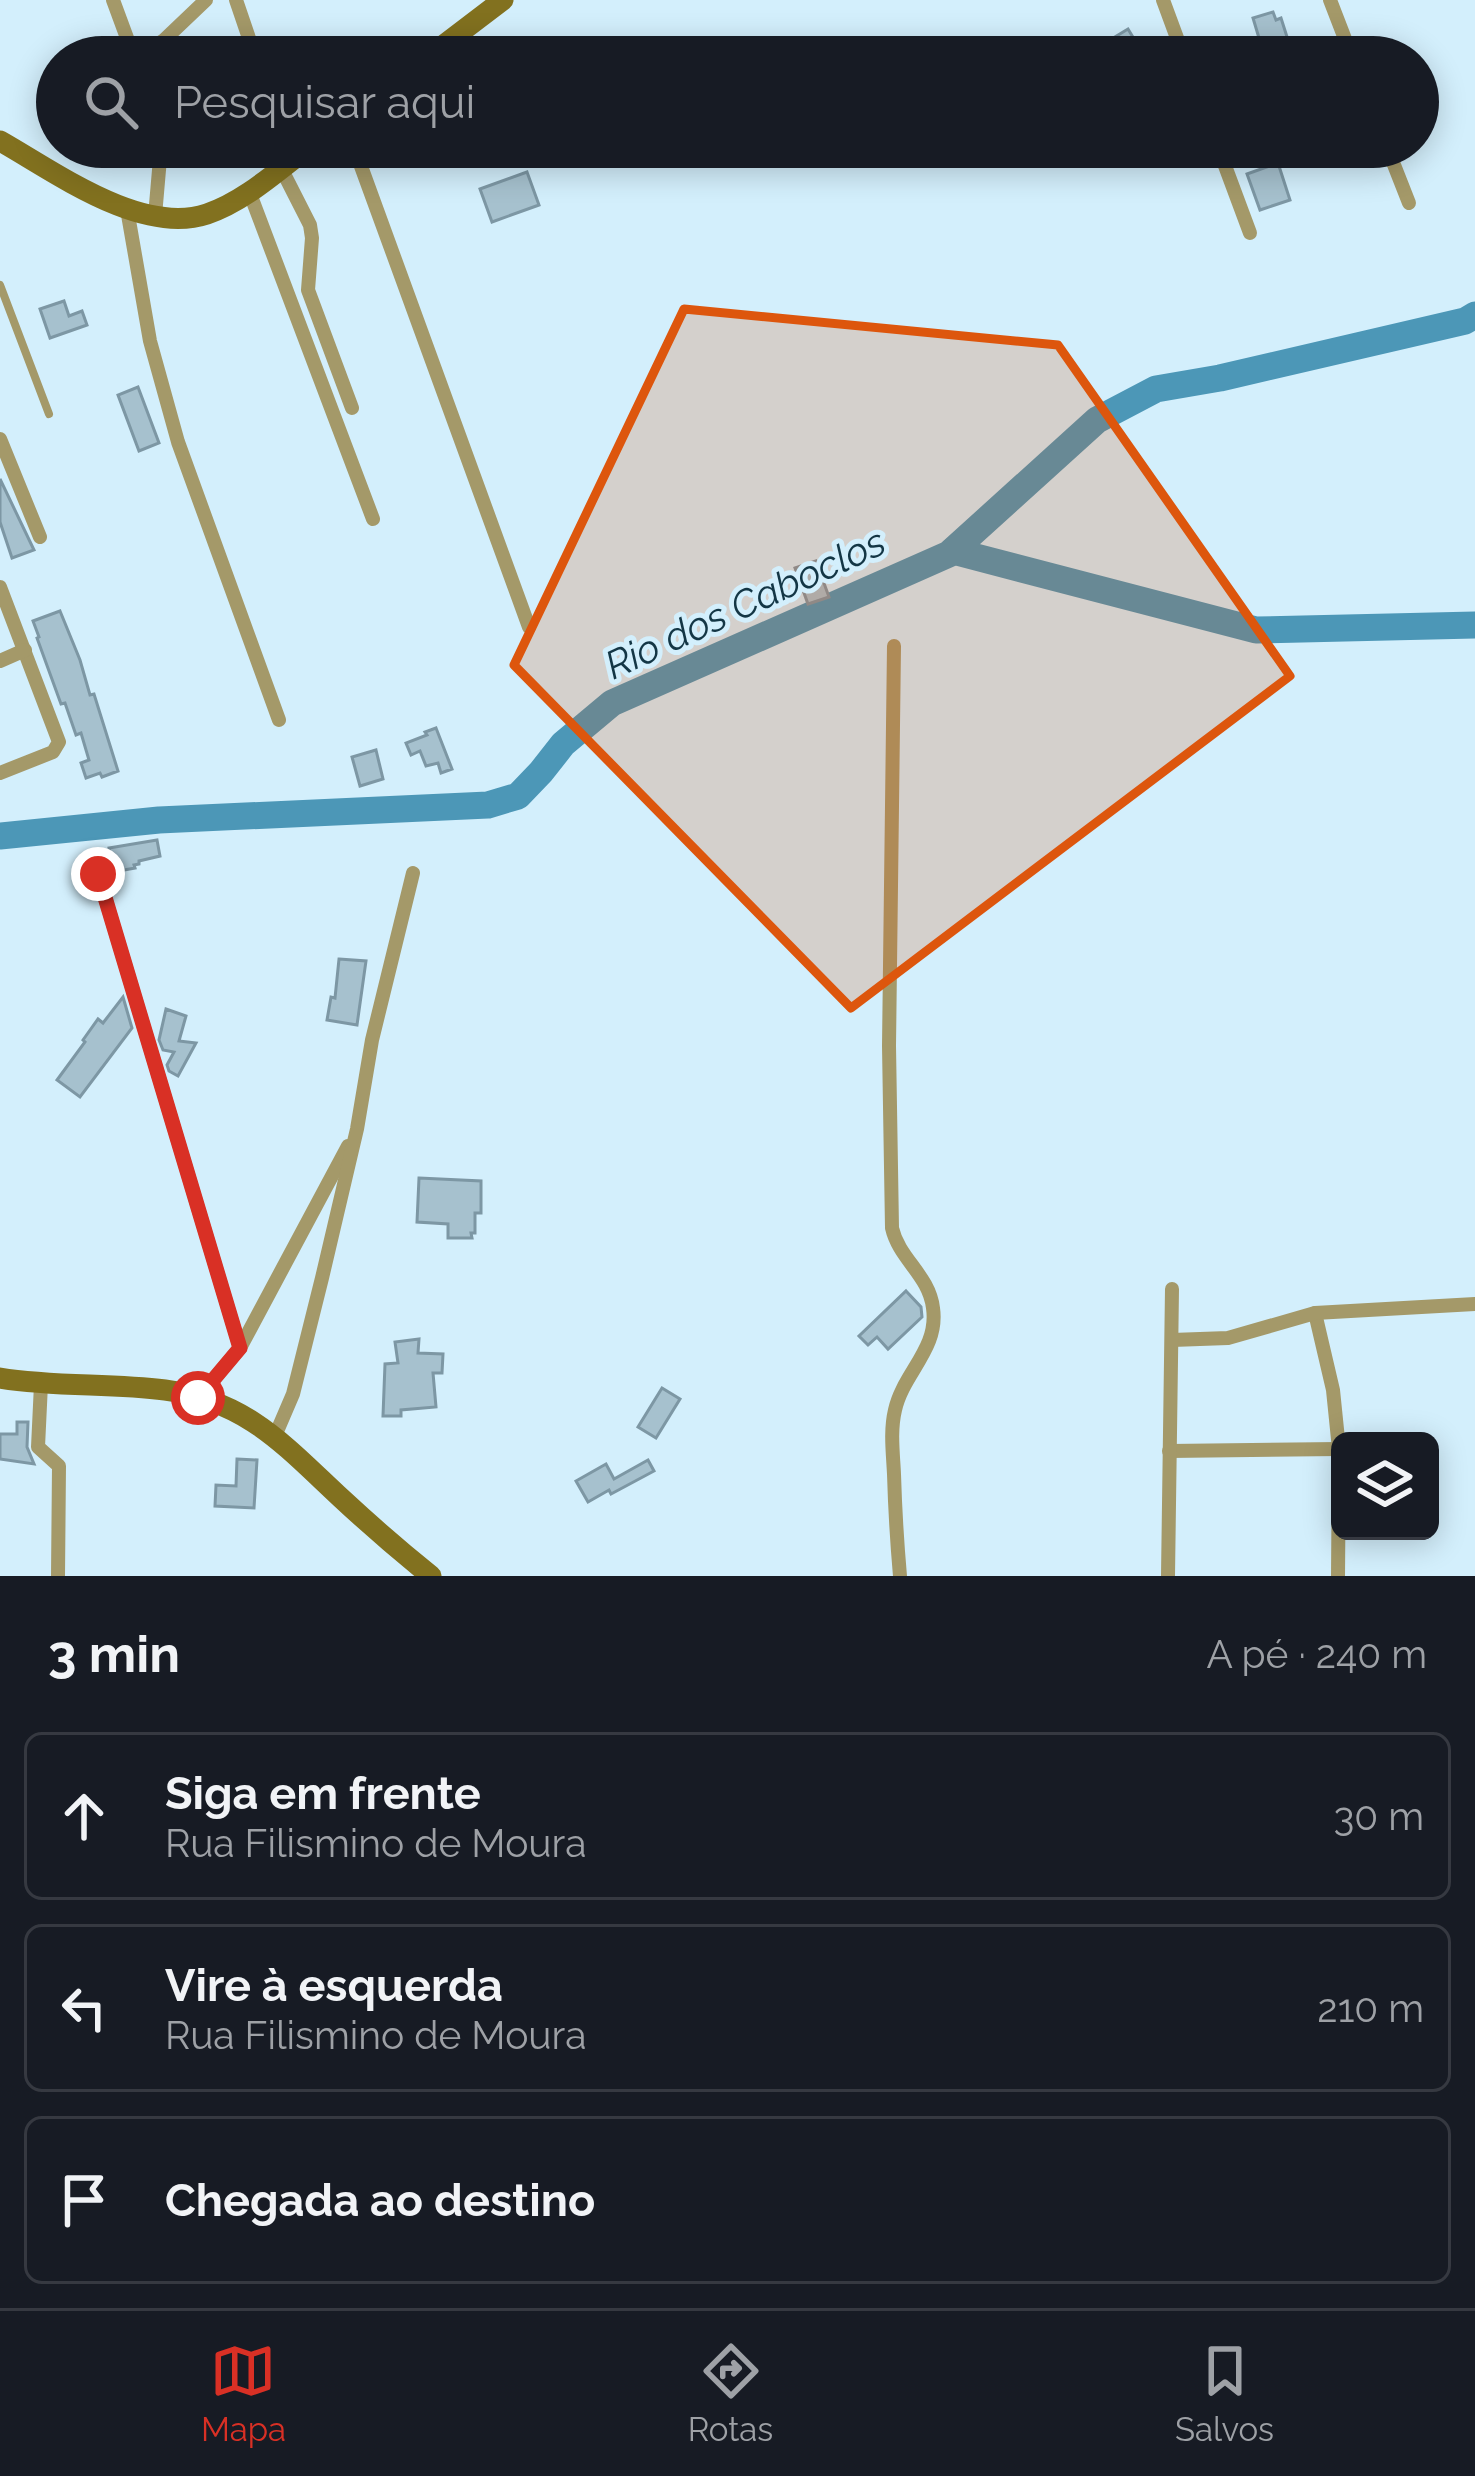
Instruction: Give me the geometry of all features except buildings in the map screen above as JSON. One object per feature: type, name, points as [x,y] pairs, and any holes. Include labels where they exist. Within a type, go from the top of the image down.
[{"type":"street","points":[[113,0],[128,36]]},
{"type":"street","points":[[168,36],[206,0]]},
{"type":"street","points":[[236,0],[248,36]]},
{"type":"street","points":[[1163,0],[1176,36]]},
{"type":"street","points":[[1330,0],[1344,36]]},
{"type":"street","points":[[455,36],[498,2]]},
{"type":"street","points":[[0,141],[36,161]]},
{"type":"street","points":[[48,168],[128,209],[181,218],[204,215],[237,200],[281,168],[310,225],[308,290],[352,408]]},
{"type":"street","points":[[155,217],[159,168]]},
{"type":"street","points":[[362,168],[529,627]]},
{"type":"street","points":[[1226,168],[1250,233]]},
{"type":"street","points":[[1395,168],[1409,203]]},
{"type":"street","points":[[249,191],[373,519]]},
{"type":"street","points":[[128,209],[150,340],[178,442],[279,720]]},
{"type":"street","points":[[0,439],[40,537]]},
{"type":"street","points":[[0,587],[59,746],[0,773]]},
{"type":"street","points":[[894,646],[889,1046],[892,1228],[895,1244],[920,1274],[934,1312],[930,1343],[894,1410],[900,1576]]},
{"type":"street","points":[[0,661],[25,650]]},
{"type":"street","points":[[275,1436],[293,1394],[413,873]]},
{"type":"street","points":[[98,874],[240,1348]]},
{"type":"street","points":[[198,1398],[240,1348],[356,1129]]},
{"type":"street","points":[[1168,1576],[1172,1289]]},
{"type":"street","points":[[1172,1340],[1228,1338],[1315,1312],[1475,1304]]},
{"type":"street","points":[[1315,1312],[1334,1390],[1338,1432]]},
{"type":"street","points":[[0,1378],[165,1390],[227,1406],[275,1436],[431,1576]]},
{"type":"street","points":[[41,1384],[38,1448],[59,1466],[58,1576]]},
{"type":"street","points":[[1169,1451],[1331,1449]]},
{"type":"street","points":[[1338,1540],[1338,1576]]},
{"type":"lane","points":[[0,285],[49,415]]},
{"type":"highlighted area","points":[[684,309],[1058,345],[1290,676],[851,1008],[514,665]]},
{"type":"waterway","name":"Rio dos Caboclos","points":[[0,836],[159,820],[488,805],[518,796],[563,744],[612,703],[949,554],[1097,420],[1156,389],[1220,378],[1475,315]]},
{"type":"waterway","name":"Rio dos Caboclos","points":[[953,551],[1256,630],[1475,625]]},
{"type":"route","points":[[98,874],[240,1348],[198,1398]]}]
